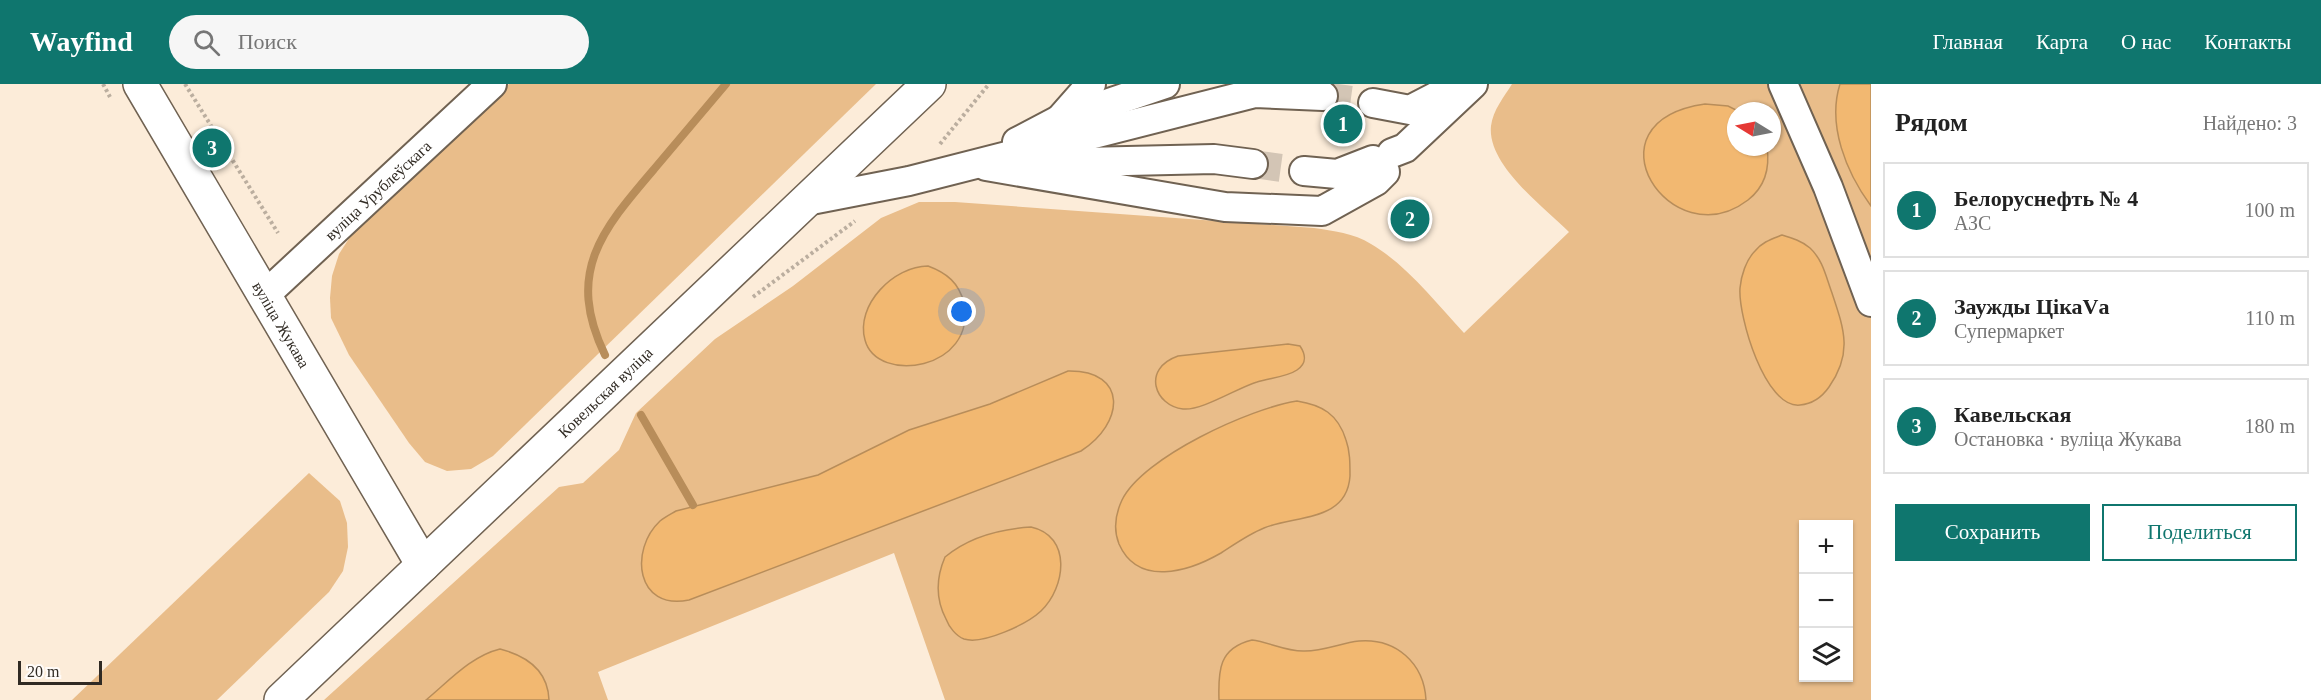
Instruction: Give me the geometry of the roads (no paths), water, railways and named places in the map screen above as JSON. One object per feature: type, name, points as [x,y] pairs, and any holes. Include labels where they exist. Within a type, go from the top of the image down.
[{"type":"main road","name":"вуліца Жукава","points":[[140,84],[423,565]]},
{"type":"main road","name":"Ковельская вуліца","points":[[281,700],[928,84]]},
{"type":"street","name":"вуліца Урублеўскага","points":[[265,295],[492,84]]},
{"type":"street","points":[[1059,120],[1091,84]]},
{"type":"street","points":[[975,164],[1059,120],[1165,84]]},
{"type":"street","points":[[1373,104],[1410,110],[1459,84]]},
{"type":"street","points":[[975,164],[1225,207],[1322,211],[1376,182],[1390,158],[1473,84]]},
{"type":"street","points":[[1783,84],[1824,177],[1871,302]]},
{"type":"street","points":[[806,201],[909,181],[1255,93],[1323,96]]},
{"type":"street","points":[[1304,171],[1336,174],[1390,158]]},
{"type":"street","points":[[975,164],[1214,159],[1253,164]]},
{"type":"waterway","points":[[605,355],[593,326],[588,299],[589,276],[595,254],[619,212],[726,84]]},
{"type":"waterway","points":[[641,415],[693,505]]},
{"type":"tunnel","points":[[1323,96],[1373,103]]},
{"type":"tunnel","points":[[1253,164],[1304,171]]},
{"type":"place","name":"Белоруснефть № 4","points":[[1343,124]]},
{"type":"place","name":"Кавельская","points":[[212,148]]},
{"type":"place","name":"Заужды ЦікаVа","points":[[1410,219]]}]
